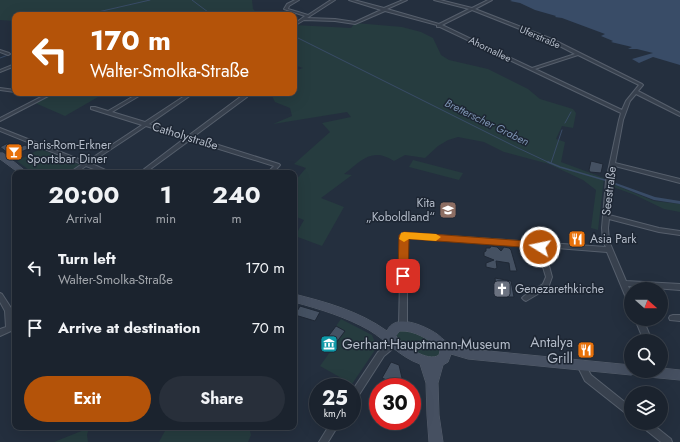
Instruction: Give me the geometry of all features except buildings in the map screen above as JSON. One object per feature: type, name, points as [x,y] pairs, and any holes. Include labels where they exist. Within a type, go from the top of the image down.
[{"type":"main road","points":[[0,155],[20,170]]},
{"type":"main road","points":[[297,299],[331,308],[373,327],[377,331],[395,334],[425,361],[432,363],[442,356],[468,354],[624,369]]},
{"type":"main road","points":[[395,334],[411,327],[437,340],[442,356],[432,383],[436,442]]},
{"type":"main road","points":[[425,361],[432,383]]},
{"type":"main road","points":[[668,373],[680,375]]},
{"type":"street","points":[[295,12],[286,9],[288,5],[297,0]]},
{"type":"street","points":[[297,22],[333,0]]},
{"type":"street","name":"Ahornallee","points":[[351,0],[439,25],[624,113]]},
{"type":"street","points":[[302,19],[335,20],[355,23],[405,0]]},
{"type":"street","name":"Uferstraße","points":[[436,0],[472,9],[551,40],[640,84]]},
{"type":"street","points":[[439,25],[490,0]]},
{"type":"street","points":[[297,12],[308,16]]},
{"type":"street","points":[[0,51],[8,54]]},
{"type":"street","points":[[531,69],[578,54]]},
{"type":"street","points":[[0,71],[12,66]]},
{"type":"street","name":"Seestraße","points":[[624,283],[605,234],[606,216],[609,183],[624,113],[628,101],[641,87],[640,84]]},
{"type":"street","points":[[0,89],[12,91]]},
{"type":"street","points":[[636,92],[680,115]]},
{"type":"street","points":[[0,120],[46,96]]},
{"type":"street","points":[[108,113],[137,96]]},
{"type":"street","points":[[76,170],[187,96]]},
{"type":"street","points":[[146,170],[245,96]]},
{"type":"street","name":"Catholystraße","points":[[93,108],[277,165],[273,170]]},
{"type":"street","points":[[0,129],[101,170]]},
{"type":"street","points":[[613,164],[680,181]]},
{"type":"street","points":[[606,216],[659,230],[680,233]]},
{"type":"street","points":[[361,384],[395,334],[404,235],[610,250]]},
{"type":"street","points":[[526,298],[546,286],[549,277],[540,245]]},
{"type":"street","points":[[668,286],[680,287]]},
{"type":"street","points":[[0,296],[9,311],[9,326],[12,328]]},
{"type":"street","points":[[0,333],[12,328]]},
{"type":"street","points":[[581,365],[588,378],[624,406]]},
{"type":"street","points":[[324,442],[331,430]]},
{"type":"street","points":[[653,430],[668,442]]},
{"type":"green space","points":[[0,0],[252,0],[253,9],[256,12],[12,12],[12,21],[0,20]]},
{"type":"green space","points":[[355,23],[402,27],[421,32],[433,38],[441,55],[449,60],[488,69],[528,89],[540,99],[573,109],[576,113],[573,128],[562,126],[556,139],[565,142],[561,162],[604,178],[598,230],[591,228],[596,190],[583,180],[549,164],[504,152],[484,142],[458,137],[448,140],[438,146],[425,158],[405,155],[394,161],[379,155],[373,155],[362,160],[344,174],[352,175],[321,198],[344,207],[322,246],[297,237],[297,232],[304,220],[297,217],[297,178],[306,168],[294,164],[330,132],[322,123],[351,117],[347,112],[273,124],[292,116],[290,108],[275,102],[272,96],[297,96],[297,70],[303,68],[297,66],[297,25],[351,28]]},
{"type":"green space","points":[[49,96],[100,96],[65,116],[35,103]]},
{"type":"green space","points":[[40,149],[80,165],[72,170],[29,170],[17,161]]},
{"type":"green space","points":[[413,160],[463,173],[459,180],[409,167]]},
{"type":"green space","points":[[613,184],[654,201],[680,204],[680,212],[664,209],[635,195],[613,187]]},
{"type":"green space","points":[[341,319],[372,335],[377,347],[356,378],[341,378],[320,366],[345,331],[336,326]]},
{"type":"green space","points":[[398,330],[410,330],[439,345],[441,356],[428,358],[396,342],[395,333]]},
{"type":"green space","points":[[84,430],[88,430],[87,435],[88,442],[54,442]]},
{"type":"green space","points":[[165,430],[250,430],[251,435],[248,442],[159,442]]},
{"type":"water","points":[[680,0],[680,65],[653,57],[639,63],[632,59],[653,53],[637,49],[628,49],[632,47],[611,42],[613,41],[601,36],[605,34],[535,10],[520,3],[510,1]]},
{"type":"water","points":[[613,182],[655,197],[680,201],[680,204],[654,200],[613,184]]},
{"type":"waterway","points":[[98,12],[150,0]]},
{"type":"waterway","name":"Bretterscher Graben","points":[[192,0],[208,12]]},
{"type":"waterway","name":"Bretterscher Graben","points":[[297,38],[550,163]]},
{"type":"waterway","points":[[0,58],[8,55]]},
{"type":"waterway","points":[[565,123],[571,112]]},
{"type":"waterway","points":[[551,163],[562,130]]},
{"type":"waterway","name":"Bretterscher Graben","points":[[548,162],[608,181]]},
{"type":"slow traffic","points":[[404,239],[404,235],[436,237]]},
{"type":"place","name":"Paris-Rom-Erkner Sportsbar Diner","points":[[14,152]]},
{"type":"place","name":"Kita „Koboldland“","points":[[448,210]]},
{"type":"place","name":"Asia Park","points":[[577,239]]},
{"type":"place","name":"Genezarethkirche","points":[[502,289]]},
{"type":"place","name":"Gerhart-Hauptmann-Museum","points":[[329,344]]},
{"type":"place","name":"Antalya Grill","points":[[586,350]]},
{"type":"route","points":[[403,276],[404,235],[540,245],[540,247]]}]
